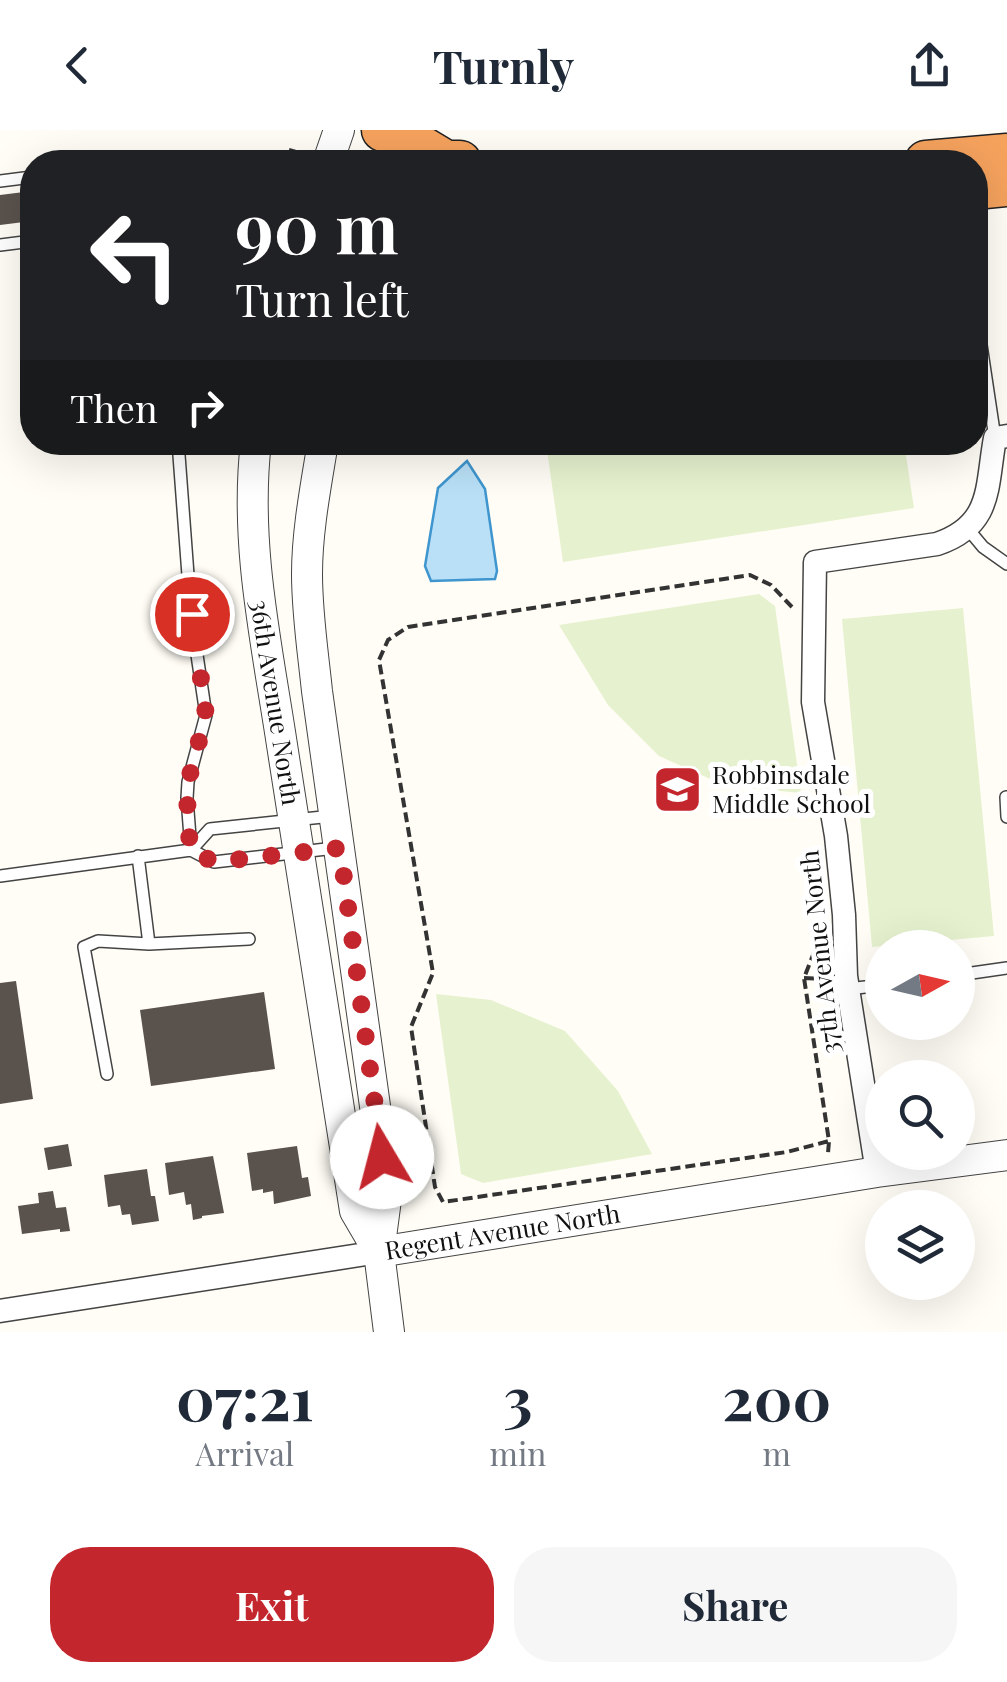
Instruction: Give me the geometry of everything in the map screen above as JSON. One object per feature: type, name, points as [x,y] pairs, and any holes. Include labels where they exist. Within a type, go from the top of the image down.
[{"type":"street","points":[[968,529],[982,514],[1001,437]]},
{"type":"street","name":"36th Avenue North","points":[[255,455],[254,558],[298,852],[355,1211],[379,1252]]},
{"type":"street","name":"36th Avenue North","points":[[321,455],[307,570],[308,611],[387,1192],[379,1252],[389,1332]]},
{"type":"street","name":"37th Avenue North","points":[[877,1172],[839,984],[836,836],[813,702],[815,562],[938,544],[968,529]]},
{"type":"street","name":"Regent Avenue North","points":[[0,1311],[877,1172],[1007,1155]]},
{"type":"lane","points":[[988,372],[1001,437]]},
{"type":"lane","points":[[179,455],[192,614],[206,715],[188,782],[190,850]]},
{"type":"lane","points":[[968,529],[983,548],[1007,564]]},
{"type":"lane","points":[[1006,797],[1007,817]]},
{"type":"lane","points":[[190,850],[210,830],[335,816]]},
{"type":"lane","points":[[0,876],[190,850],[214,862],[340,848]]},
{"type":"lane","points":[[138,856],[148,944]]},
{"type":"lane","points":[[107,1074],[84,948],[98,941],[148,944],[249,939]]},
{"type":"lane","points":[[975,973],[1007,968]]},
{"type":"lane","points":[[839,984],[865,985]]},
{"type":"path","points":[[794,620],[793,608],[770,585],[750,575],[408,627],[388,640],[379,660],[433,973],[411,1028],[435,1187],[443,1202],[787,1152],[829,1141]]},
{"type":"path","points":[[825,924],[804,978],[829,1141],[828,1157]]},
{"type":"path","points":[[804,978],[839,984]]},
{"type":"green space","points":[[548,455],[906,455],[914,508],[563,562]]},
{"type":"green space","points":[[759,594],[775,606],[801,793],[726,786],[659,756],[608,705],[559,625]]},
{"type":"green space","points":[[963,608],[994,936],[975,938],[975,930],[870,930],[842,619]]},
{"type":"green space","points":[[436,994],[491,1000],[565,1031],[618,1091],[652,1154],[483,1183],[461,1174]]},
{"type":"water","points":[[467,461],[485,489],[495,579],[431,581],[425,566],[438,488]]},
{"type":"building","points":[[20,192],[20,222],[0,225],[0,195]]},
{"type":"building","points":[[16,981],[33,1099],[0,1104],[0,983]]},
{"type":"building","points":[[264,992],[275,1069],[151,1086],[140,1010]]},
{"type":"building","points":[[68,1144],[72,1166],[48,1170],[44,1148]]},
{"type":"building","points":[[297,1146],[302,1178],[308,1177],[311,1196],[274,1204],[273,1191],[252,1191],[247,1153]]},
{"type":"building","points":[[213,1156],[224,1213],[193,1220],[184,1192],[169,1195],[165,1163]]},
{"type":"building","points":[[147,1169],[159,1221],[132,1225],[130,1214],[122,1215],[120,1205],[108,1207],[104,1175]]},
{"type":"building","points":[[53,1191],[56,1208],[66,1207],[70,1231],[22,1234],[18,1206],[39,1203],[38,1193]]},
{"type":"place","name":"Robbinsdale Middle School","points":[[677,789]]},
{"type":"route","points":[[192,614],[206,715],[188,782],[190,850],[214,862],[340,848],[382,1157]]}]
